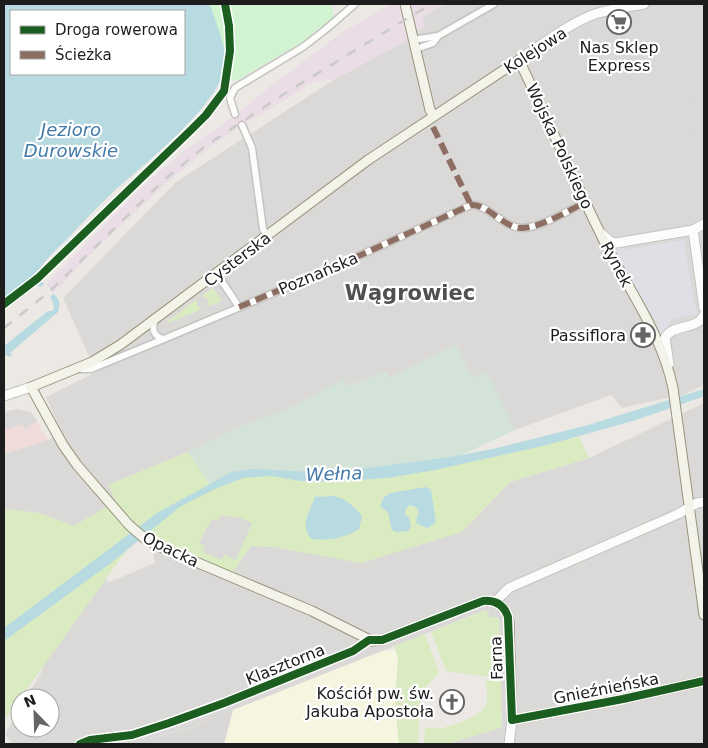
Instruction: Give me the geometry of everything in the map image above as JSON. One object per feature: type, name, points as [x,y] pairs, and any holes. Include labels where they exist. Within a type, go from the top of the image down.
[{"type":"main road","points":[[405,4],[430,110],[434,116]]},
{"type":"main road","name":"Kolejowa","points":[[434,116],[519,60]]},
{"type":"main road","name":"Wojska Polskiego","points":[[519,60],[600,232]]},
{"type":"main road","name":"Cysterska","points":[[31,387],[92,362],[120,345],[377,154],[434,116]]},
{"type":"main road","name":"Rynek","points":[[600,232],[656,335],[673,388],[704,615]]},
{"type":"main road","name":"Opacka","points":[[31,387],[63,445],[77,465],[120,516],[136,531],[151,542],[312,611],[369,640]]},
{"type":"main road","name":"Klasztorna","points":[[369,640],[382,640],[480,602],[495,602]]},
{"type":"main road","name":"Farna","points":[[495,602],[504,609],[509,621],[512,720]]},
{"type":"main road","name":"Gnieźnieńska","points":[[512,720],[704,681]]},
{"type":"street","points":[[235,114],[230,98],[235,88],[303,47],[355,4]]},
{"type":"street","points":[[414,44],[433,43],[438,36],[494,4]]},
{"type":"street","name":"Kolejowa","points":[[519,60],[574,24],[606,8],[644,4]]},
{"type":"street","points":[[242,125],[252,148],[264,230],[267,236]]},
{"type":"street","name":"Poznańska","points":[[74,370],[91,369],[164,340],[321,273],[470,205],[478,206],[506,224],[523,228],[539,224],[586,202]]},
{"type":"street","name":"Rynek","points":[[600,232],[616,243],[693,230],[704,224]]},
{"type":"street","points":[[693,230],[704,308]]},
{"type":"street","points":[[217,274],[239,307]]},
{"type":"street","points":[[670,377],[666,335],[671,331],[695,324],[702,320],[704,315]]},
{"type":"street","points":[[155,320],[153,324],[154,332],[156,336],[164,340]]},
{"type":"street","points":[[4,396],[31,387]]},
{"type":"street","points":[[495,602],[509,588],[678,514],[697,503],[704,502]]},
{"type":"street","name":"Klasztorna","points":[[80,744],[90,740],[132,735],[194,714],[353,652],[369,640]]},
{"type":"street","points":[[509,744],[512,720]]},
{"type":"shaded area","points":[[391,4],[445,4],[422,17],[425,26],[404,42],[335,79],[314,82],[230,133],[196,158],[159,190],[88,257],[60,287],[53,292],[46,284],[142,187],[183,152],[241,111],[260,94],[341,33]]},
{"type":"shaded area","points":[[445,4],[704,4],[704,385],[685,394],[622,408],[611,395],[515,430],[487,373],[472,378],[456,344],[389,378],[386,371],[347,387],[344,380],[288,409],[234,429],[188,452],[108,485],[117,501],[74,526],[39,513],[4,509],[4,454],[63,435],[46,397],[96,372],[63,298],[176,182],[335,79],[404,42],[421,18]]},
{"type":"shaded area","points":[[454,4],[482,4],[478,7],[476,6],[472,11],[469,10],[465,15],[459,16],[459,19],[446,24],[445,27],[443,26],[444,21],[437,25],[437,27],[431,28],[427,21],[428,18],[431,19]]},
{"type":"shaded area","points":[[697,87],[702,155],[697,155],[692,88]]},
{"type":"shaded area","points":[[686,234],[690,237],[701,314],[696,311],[684,240],[624,250],[627,244]]},
{"type":"shaded area","points":[[684,240],[696,311],[701,314],[700,318],[694,314],[670,320],[668,327],[663,330],[662,338],[657,323],[646,305],[637,295],[610,245],[627,244],[624,250]]},
{"type":"shaded area","points":[[225,300],[226,308],[162,333],[163,325]]},
{"type":"shaded area","points":[[456,344],[472,377],[487,372],[515,430],[445,463],[345,476],[252,472],[211,486],[188,452],[234,429],[288,409],[344,379],[348,387],[386,371],[389,378]]},
{"type":"shaded area","points":[[704,403],[704,744],[509,744],[511,725],[502,728],[499,618],[490,617],[485,610],[186,729],[130,744],[12,744],[5,734],[10,725],[10,738],[60,738],[60,688],[32,688],[44,668],[29,677],[96,575],[110,582],[155,563],[151,542],[274,547],[462,532],[510,482],[589,458]]},
{"type":"shaded area","points":[[18,409],[31,412],[48,440],[4,454],[4,412]]},
{"type":"shaded area","points":[[18,409],[31,412],[37,421],[25,429],[23,424],[4,430],[4,412]]},
{"type":"shaded area","points":[[221,515],[241,518],[252,523],[236,560],[224,555],[222,560],[203,552],[205,546],[199,543],[212,519],[217,521]]},
{"type":"shaded area","points":[[395,649],[398,657],[395,704],[399,744],[224,744],[233,710],[385,650],[386,652]]},
{"type":"shaded area","points":[[233,710],[224,744],[130,744],[187,729]]},
{"type":"shaded area","points":[[511,725],[509,744],[446,744]]},
{"type":"green space","points":[[210,4],[331,4],[334,17],[301,43],[238,80],[220,83],[224,50]]},
{"type":"green space","points":[[213,288],[221,300],[209,307],[208,299],[202,296]]},
{"type":"green space","points":[[197,299],[197,307],[203,309],[169,323],[168,321]]},
{"type":"green space","points":[[579,437],[589,458],[510,482],[462,532],[361,563],[274,547],[251,546],[230,576],[151,542],[141,530],[28,688],[10,688],[10,713],[4,721],[4,509],[39,513],[74,526],[116,501],[108,485],[188,452],[212,485],[237,475],[445,463]]},
{"type":"green space","points":[[486,610],[490,617],[499,618],[501,679],[446,671],[431,632]]},
{"type":"green space","points":[[425,634],[439,672],[423,691],[419,712],[412,715],[412,720],[419,717],[418,744],[399,744],[395,704],[398,657],[394,646]]},
{"type":"green space","points":[[486,680],[501,682],[502,728],[446,744],[424,744],[425,728],[443,728],[469,719],[485,707],[487,701]]},
{"type":"water","name":"Jezioro Durowskie","points":[[4,4],[210,4],[226,56],[222,78],[211,96],[180,132],[107,198],[49,256],[37,276],[44,284],[40,287],[35,284],[36,282],[33,279],[29,279],[4,300]]},
{"type":"water","points":[[53,294],[59,301],[58,312],[10,353],[12,355],[10,357],[7,355],[4,357],[4,346],[48,311],[54,309],[50,297]]},
{"type":"water","name":"Wełna","points":[[704,389],[704,396],[702,397],[636,420],[547,445],[435,470],[387,478],[331,482],[301,481],[271,476],[243,478],[217,488],[181,506],[111,563],[4,641],[4,628],[157,513],[232,472],[253,469],[311,472],[346,471],[451,457],[497,448],[588,425]]},
{"type":"water","points":[[426,487],[431,490],[436,522],[428,528],[417,524],[416,520],[419,512],[416,507],[410,505],[406,508],[405,514],[409,518],[411,527],[408,531],[396,532],[392,530],[388,512],[380,506],[384,497],[391,493]]},
{"type":"water","points":[[315,496],[336,496],[356,509],[362,516],[359,529],[337,538],[325,540],[312,539],[306,529],[306,524]]},
{"type":"railway","points":[[4,328],[49,292],[164,180],[204,147],[287,92],[431,4]]},
{"type":"marked path","points":[[433,127],[471,205]]},
{"type":"marked path","points":[[239,307],[321,273],[471,205],[482,207],[507,223],[520,228],[545,222],[586,202]]},
{"type":"cycle path","points":[[4,304],[38,278],[192,129],[206,115],[224,91],[230,51],[229,26],[225,4]]},
{"type":"cycle path","points":[[80,744],[90,740],[132,735],[169,723],[353,651],[369,640],[382,640],[483,601],[491,601],[498,604],[504,609],[508,617],[512,720],[623,699],[704,681]]},
{"type":"place","name":"Nas Sklep Express","points":[[619,22]]},
{"type":"place","name":"Passiflora","points":[[643,335]]},
{"type":"place","name":"Kościół pw. św. Jakuba Apostoła","points":[[452,702]]},
{"type":"district","name":"Wągrowiec","points":[[410,293]]}]
